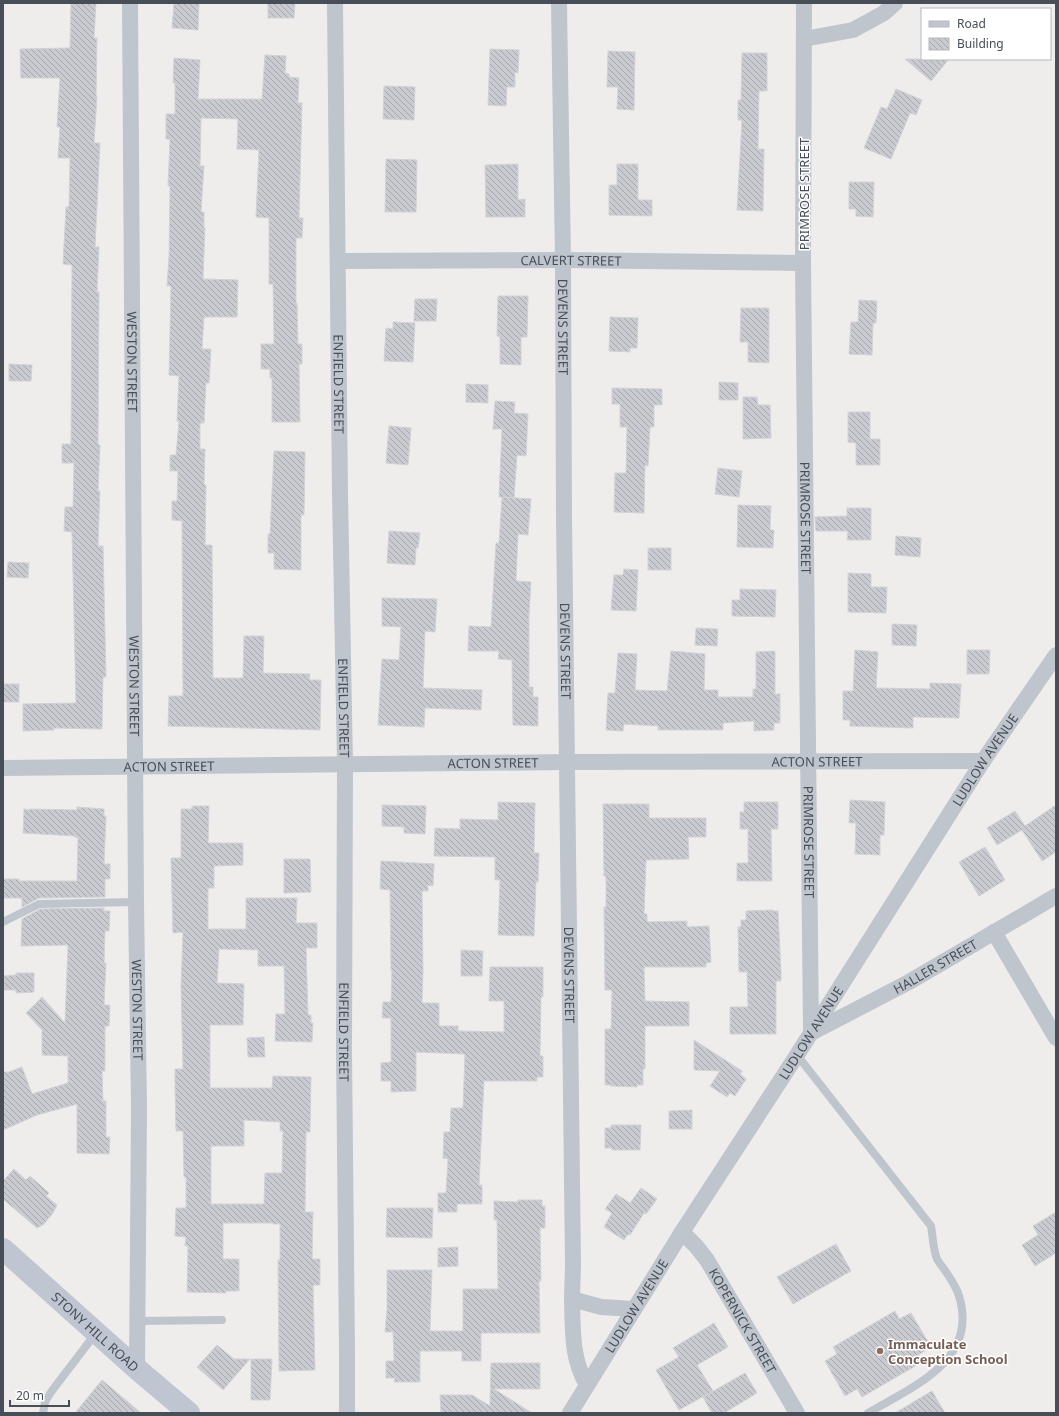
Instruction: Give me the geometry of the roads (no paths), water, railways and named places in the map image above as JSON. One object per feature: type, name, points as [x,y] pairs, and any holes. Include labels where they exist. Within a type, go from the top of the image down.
[{"type":"main road","name":"STONY HILL ROAD","points":[[3,1249],[137,1369],[189,1413]]},
{"type":"street","name":"WESTON STREET","points":[[130,3],[136,902],[139,1108],[137,1369]]},
{"type":"street","name":"ENFIELD STREET","points":[[335,3],[340,502],[345,764],[344,1050],[348,1353],[347,1413]]},
{"type":"street","name":"DEVENS STREET","points":[[559,3],[563,260],[573,1264],[572,1299],[575,1358],[579,1372],[587,1385]]},
{"type":"street","name":"PRIMROSE STREET","points":[[804,3],[804,263],[811,1033]]},
{"type":"street","points":[[804,39],[853,30],[884,13],[895,3]]},
{"type":"street","name":"CALVERT STREET","points":[[338,261],[563,260],[804,263]]},
{"type":"street","name":"LUDLOW AVENUE","points":[[570,1413],[682,1232],[797,1055],[983,761],[1056,655]]},
{"type":"street","name":"ACTON STREET","points":[[3,768],[568,762],[983,761]]},
{"type":"street","name":"HALLER STREET","points":[[811,1033],[909,982],[1056,896]]},
{"type":"street","points":[[994,932],[1056,1038]]},
{"type":"street","name":"KOPERNICK STREET","points":[[682,1232],[707,1260],[797,1413]]},
{"type":"street","points":[[572,1299],[601,1307],[634,1309]]},
{"type":"lane","points":[[3,922],[39,904],[136,902]]},
{"type":"lane","points":[[797,1055],[931,1226],[937,1260],[955,1286],[961,1306],[961,1327],[959,1338],[953,1352],[944,1364],[928,1378],[868,1413]]},
{"type":"lane","points":[[137,1321],[222,1320]]},
{"type":"lane","points":[[43,1413],[45,1402],[51,1392],[96,1332]]},
{"type":"place","name":"Immaculate Conception School","points":[[880,1351]]}]
